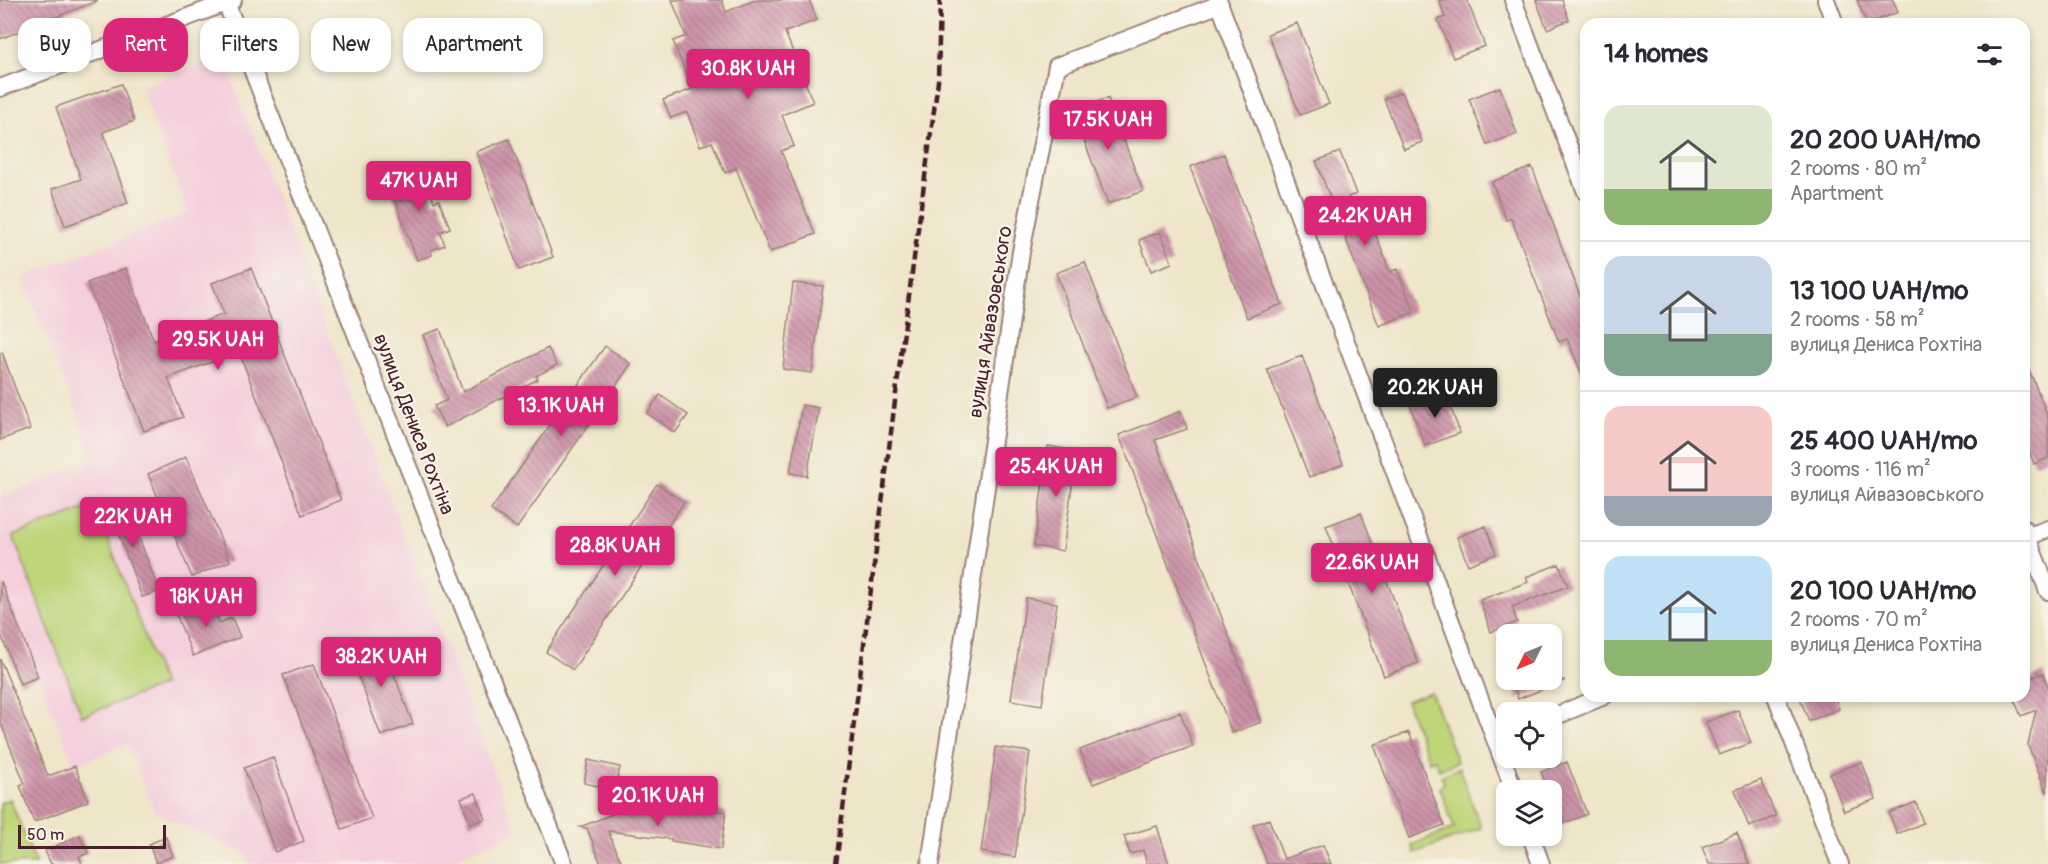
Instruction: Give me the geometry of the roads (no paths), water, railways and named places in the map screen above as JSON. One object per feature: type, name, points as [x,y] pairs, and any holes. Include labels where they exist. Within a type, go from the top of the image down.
[{"type":"street","points":[[1513,0],[1580,176]]},
{"type":"street","points":[[1826,0],[1833,18]]},
{"type":"street","points":[[0,88],[228,1]]},
{"type":"street","name":"вулиця Дениса Рохтіна","points":[[228,1],[564,864]]},
{"type":"street","points":[[1219,2],[1496,725]]},
{"type":"street","name":"вулиця Айвазовського","points":[[930,864],[1021,252],[1057,66],[1219,2]]},
{"type":"street","points":[[2030,534],[2048,529]]},
{"type":"street","points":[[2030,549],[2048,591]]},
{"type":"street","points":[[1562,713],[1590,702]]},
{"type":"street","points":[[1778,702],[1839,864]]},
{"type":"street","points":[[1535,846],[1542,864]]},
{"type":"railway","points":[[836,864],[938,81],[940,0]]}]
